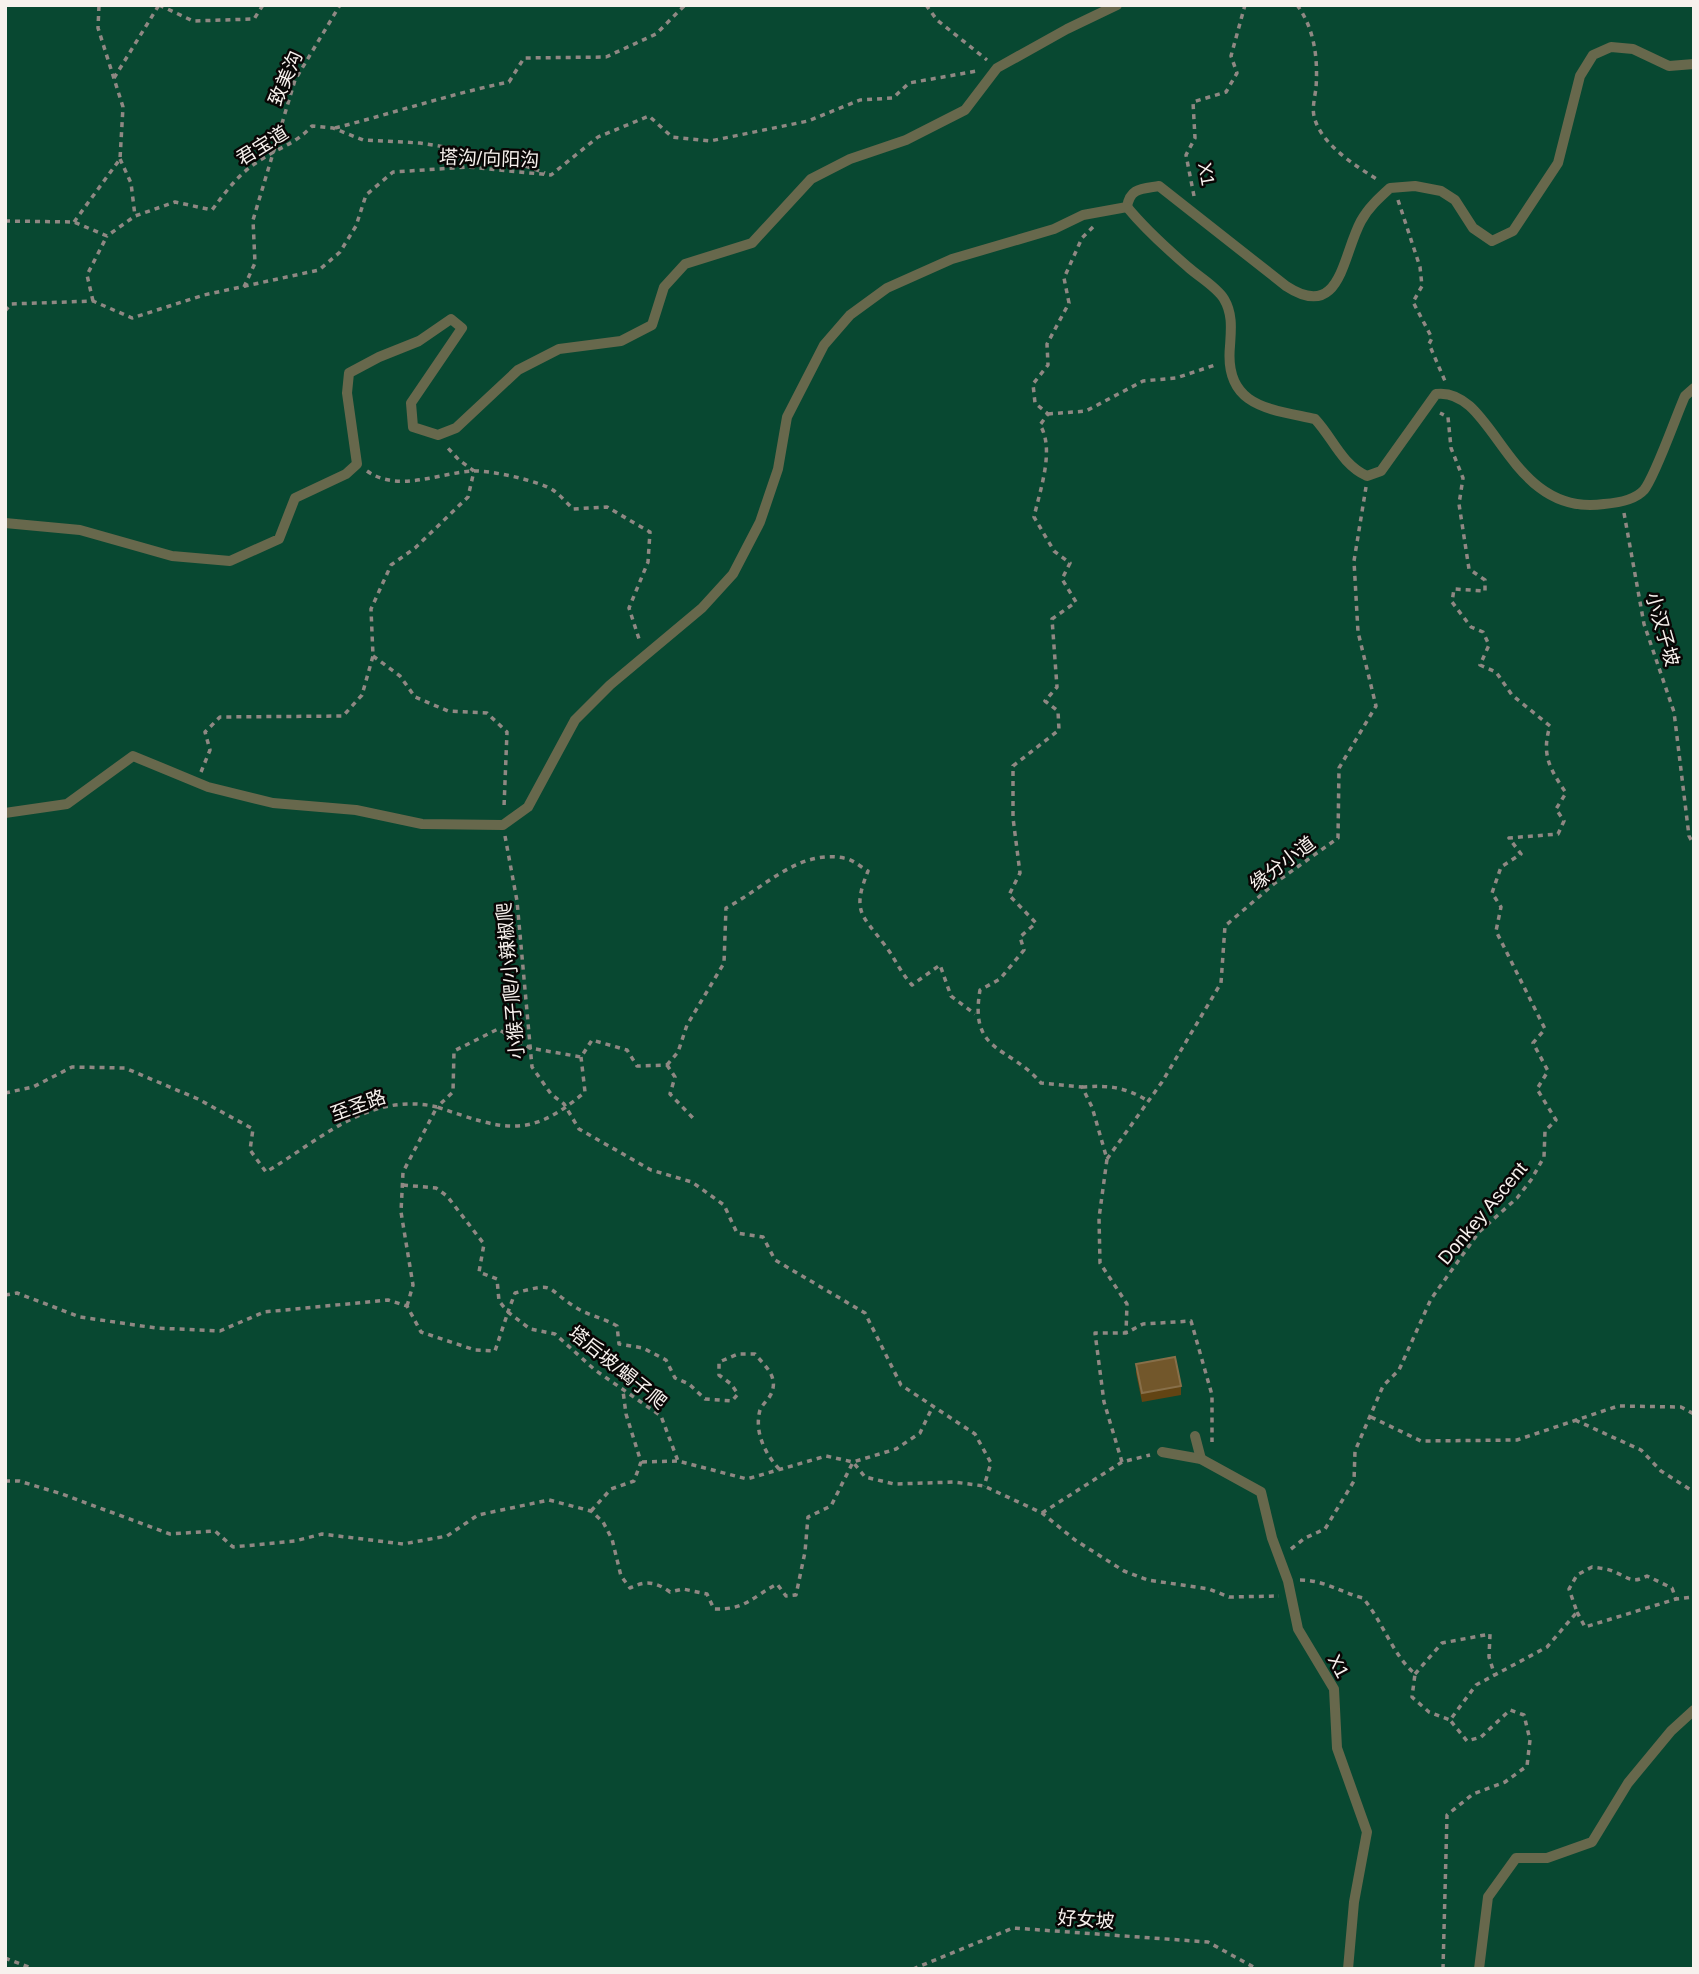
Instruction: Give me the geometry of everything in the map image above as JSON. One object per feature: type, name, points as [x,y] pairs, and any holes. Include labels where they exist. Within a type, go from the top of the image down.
[{"type":"lane","points":[[5,523],[80,530],[172,556],[230,561],[279,539],[295,498],[346,474],[357,464],[347,393],[349,373],[419,341],[451,319],[463,328],[411,403],[413,427],[438,435],[456,428],[518,370],[559,349],[621,341],[652,325],[664,287],[685,264],[752,243],[811,179],[850,159],[906,140],[965,110],[997,68],[1117,5]]},
{"type":"lane","points":[[1127,207],[1129,195],[1136,189],[1159,186],[1286,286],[1301,296],[1320,297],[1336,286],[1361,221],[1390,188],[1415,186],[1441,191],[1455,200],[1473,228],[1492,241],[1513,230],[1559,163],[1580,76],[1593,55],[1611,47],[1633,50],[1669,66],[1694,64]]},
{"type":"lane","points":[[1127,207],[1167,249],[1224,299],[1232,323],[1228,360],[1234,379],[1245,398],[1262,409],[1315,419],[1338,452],[1356,471],[1367,476],[1381,471],[1436,394],[1449,392],[1464,399],[1480,415],[1533,485],[1570,502],[1595,506],[1622,502],[1644,490],[1685,396],[1694,388]]},
{"type":"lane","points":[[5,813],[68,804],[133,756],[197,783],[273,803],[356,810],[422,824],[503,825],[528,807],[575,720],[702,608],[733,574],[764,511],[778,469],[787,417],[824,345],[850,315],[887,288],[952,259],[1054,229],[1083,215],[1127,207]]},
{"type":"lane","points":[[1195,1436],[1201,1458]]},
{"type":"lane","name":"X1","points":[[1162,1452],[1201,1458],[1261,1492],[1272,1538],[1282,1557],[1298,1629],[1334,1689],[1337,1748],[1367,1832],[1353,1902],[1348,1969]]},
{"type":"lane","points":[[1479,1969],[1488,1897],[1516,1858],[1547,1858],[1592,1842],[1628,1783],[1671,1731],[1694,1710]]},
{"type":"path","points":[[99,5],[98,28],[123,107],[120,159],[131,183],[135,216]]},
{"type":"path","points":[[114,78],[159,5],[193,21],[254,19],[263,5]]},
{"type":"path","name":"致美沟","points":[[243,288],[255,263],[253,220],[295,80],[340,5]]},
{"type":"path","name":"君宝道","points":[[107,236],[135,216],[176,202],[212,210],[237,177],[274,152],[296,143],[312,126],[333,128],[412,109],[456,93],[509,82],[524,58],[606,57],[656,34],[685,5]]},
{"type":"path","points":[[926,5],[937,20],[997,68]]},
{"type":"path","name":"X1","points":[[1195,215],[1192,174],[1186,155],[1195,138],[1192,102],[1226,92],[1237,73],[1230,56],[1245,5]]},
{"type":"path","name":"塔沟/向阳沟","points":[[5,311],[11,304],[93,301],[132,318],[204,295],[319,270],[340,252],[356,226],[366,195],[393,172],[468,167],[551,175],[598,137],[649,116],[672,137],[709,141],[808,121],[860,100],[893,98],[909,83],[997,68]]},
{"type":"path","points":[[333,128],[363,140],[421,143],[495,155],[551,175]]},
{"type":"path","points":[[74,222],[120,159]]},
{"type":"path","points":[[5,220],[74,222],[107,236],[87,275],[93,301]]},
{"type":"path","points":[[1097,224],[1082,238],[1064,278],[1069,303],[1047,344],[1048,365],[1033,384],[1035,403],[1048,414],[1086,411],[1143,381],[1176,378],[1228,360]]},
{"type":"path","name":"Donkey Ascent","points":[[1282,1557],[1305,1538],[1325,1529],[1354,1481],[1355,1451],[1383,1386],[1399,1370],[1431,1299],[1479,1233],[1517,1198],[1531,1180],[1544,1157],[1545,1131],[1556,1120],[1537,1089],[1548,1071],[1533,1043],[1545,1029],[1496,931],[1502,907],[1492,893],[1502,867],[1521,854],[1509,838],[1558,834],[1564,821],[1556,809],[1566,793],[1548,766],[1544,744],[1550,726],[1511,695],[1496,672],[1480,665],[1489,645],[1482,632],[1471,627],[1452,602],[1454,589],[1485,591],[1485,580],[1469,569],[1459,504],[1463,478],[1451,448],[1448,417],[1436,411]]},
{"type":"path","points":[[1048,414],[1040,425],[1047,436],[1043,479],[1034,517],[1054,551],[1070,564],[1062,579],[1076,603],[1052,619],[1058,687],[1045,701],[1058,711],[1059,730],[1013,766],[1013,818],[1020,873],[1009,895],[1036,923],[1020,937],[1024,950],[1000,979],[980,990],[976,1015],[982,1034],[1012,1061],[1029,1068],[1041,1083],[1082,1087],[1105,1085],[1129,1090],[1148,1101]]},
{"type":"path","points":[[438,435],[459,460],[474,471]]},
{"type":"path","points":[[357,464],[380,480],[441,478],[474,471],[508,476],[551,489],[573,509],[607,507],[650,532],[648,562],[629,608],[645,657]]},
{"type":"path","points":[[197,783],[210,750],[205,732],[220,717],[343,716],[362,695],[373,656],[371,609],[391,565],[415,548],[468,498],[474,471]]},
{"type":"path","name":"缘分小道","points":[[1107,1159],[1148,1101],[1221,983],[1225,926],[1275,883],[1338,838],[1339,768],[1376,706],[1358,632],[1354,561],[1367,476]]},
{"type":"path","name":"小汉子坡","points":[[1622,502],[1627,545],[1644,624],[1674,712],[1689,836],[1694,845]]},
{"type":"path","name":"小猴子爬/小辣椒爬","points":[[373,656],[400,676],[415,698],[448,711],[487,713],[506,732],[503,825],[517,901],[532,1067],[551,1094],[567,1108],[579,1129],[651,1170],[692,1182],[724,1205],[737,1233],[763,1237],[775,1260],[864,1313],[901,1385],[975,1434],[991,1463],[984,1486]]},
{"type":"path","points":[[438,1107],[493,1125],[530,1127],[567,1108],[585,1092],[582,1057],[592,1040],[627,1050],[637,1066],[667,1065],[678,1052],[687,1025],[724,963],[726,908],[799,863],[820,859],[845,858],[867,871],[859,899],[864,923],[887,947],[897,968],[912,985],[940,965],[951,996],[976,1015]]},
{"type":"path","points":[[407,1306],[413,1285],[401,1212],[403,1172],[438,1107],[453,1092],[454,1051],[498,1029],[530,1048],[582,1057]]},
{"type":"path","points":[[667,1065],[675,1077],[670,1094],[694,1119]]},
{"type":"path","name":"至圣路","points":[[5,1093],[33,1087],[72,1067],[124,1068],[198,1098],[253,1129],[250,1150],[266,1171],[335,1125],[373,1110],[415,1102],[438,1107]]},
{"type":"path","points":[[1082,1087],[1092,1107],[1107,1159],[1099,1218],[1100,1263],[1127,1304],[1126,1333]]},
{"type":"path","points":[[402,1185],[436,1188],[447,1196],[484,1244],[479,1272],[498,1279],[499,1301],[508,1312]]},
{"type":"path","points":[[5,1295],[17,1293],[80,1317],[156,1328],[220,1331],[264,1312],[388,1300],[407,1306],[421,1332],[475,1350],[495,1351],[515,1293],[541,1286],[556,1290],[576,1308],[617,1326],[619,1344],[643,1348],[666,1360],[675,1377],[689,1384],[705,1398],[720,1402],[732,1401],[738,1394],[731,1384],[719,1375],[719,1362],[738,1354],[755,1354],[770,1370],[774,1380],[771,1394],[760,1409],[760,1438],[765,1452],[780,1469]]},
{"type":"path","name":"塔后坡/蝎子爬","points":[[508,1312],[530,1329],[555,1334],[623,1391],[661,1416],[678,1461]]},
{"type":"path","points":[[1122,1462],[1104,1402],[1095,1333],[1126,1333],[1143,1324],[1191,1321],[1212,1395],[1212,1465]]},
{"type":"path","points":[[591,1511],[611,1489],[634,1481],[641,1462],[626,1414],[623,1391]]},
{"type":"path","points":[[641,1462],[678,1461],[747,1479],[826,1456],[853,1462],[896,1449],[920,1433],[933,1406]]},
{"type":"path","points":[[1371,1417],[1421,1441],[1517,1440],[1618,1406],[1681,1407],[1694,1414]]},
{"type":"path","points":[[1575,1420],[1641,1450],[1661,1471],[1694,1492]]},
{"type":"path","points":[[1042,1513],[1122,1462],[1162,1452]]},
{"type":"path","points":[[853,1462],[865,1477],[894,1484],[954,1482],[984,1486],[1042,1513],[1075,1540],[1124,1572],[1148,1580],[1209,1589],[1229,1597],[1291,1596]]},
{"type":"path","points":[[5,1481],[19,1482],[62,1494],[170,1534],[215,1531],[233,1547],[295,1541],[323,1534],[403,1544],[447,1536],[478,1515],[549,1500],[591,1511],[603,1522],[612,1539],[621,1576],[630,1588],[643,1582],[660,1584],[670,1592],[683,1589],[707,1594],[714,1609],[732,1610],[757,1599],[777,1584],[786,1596],[796,1595],[805,1552],[808,1517],[831,1506],[853,1462]]},
{"type":"path","points":[[1676,1599],[1672,1588],[1656,1579],[1647,1576],[1638,1581],[1629,1581],[1615,1571],[1592,1567],[1577,1575],[1569,1589],[1586,1627],[1676,1599],[1694,1597]]},
{"type":"path","points":[[1288,1581],[1321,1580],[1338,1592],[1363,1598],[1396,1647],[1402,1663],[1415,1674]]},
{"type":"path","points":[[1450,1720],[1476,1685],[1547,1647],[1577,1612]]},
{"type":"path","points":[[1443,1969],[1447,1815],[1473,1794],[1505,1782],[1527,1766],[1531,1740],[1524,1715],[1510,1710],[1481,1737],[1467,1741],[1450,1720],[1429,1712],[1412,1697],[1415,1674],[1443,1643],[1490,1634],[1489,1657],[1495,1676]]},
{"type":"path","name":"好女坡","points":[[913,1969],[1013,1928],[1208,1941],[1257,1969]]},
{"type":"path","points":[[5,1958],[34,1969]]},
{"type":"green space","points":[[5,5],[1694,5],[1694,1969],[5,1969]]},
{"type":"building","points":[[1175,1357],[1181,1386],[1142,1393],[1136,1364]]}]
